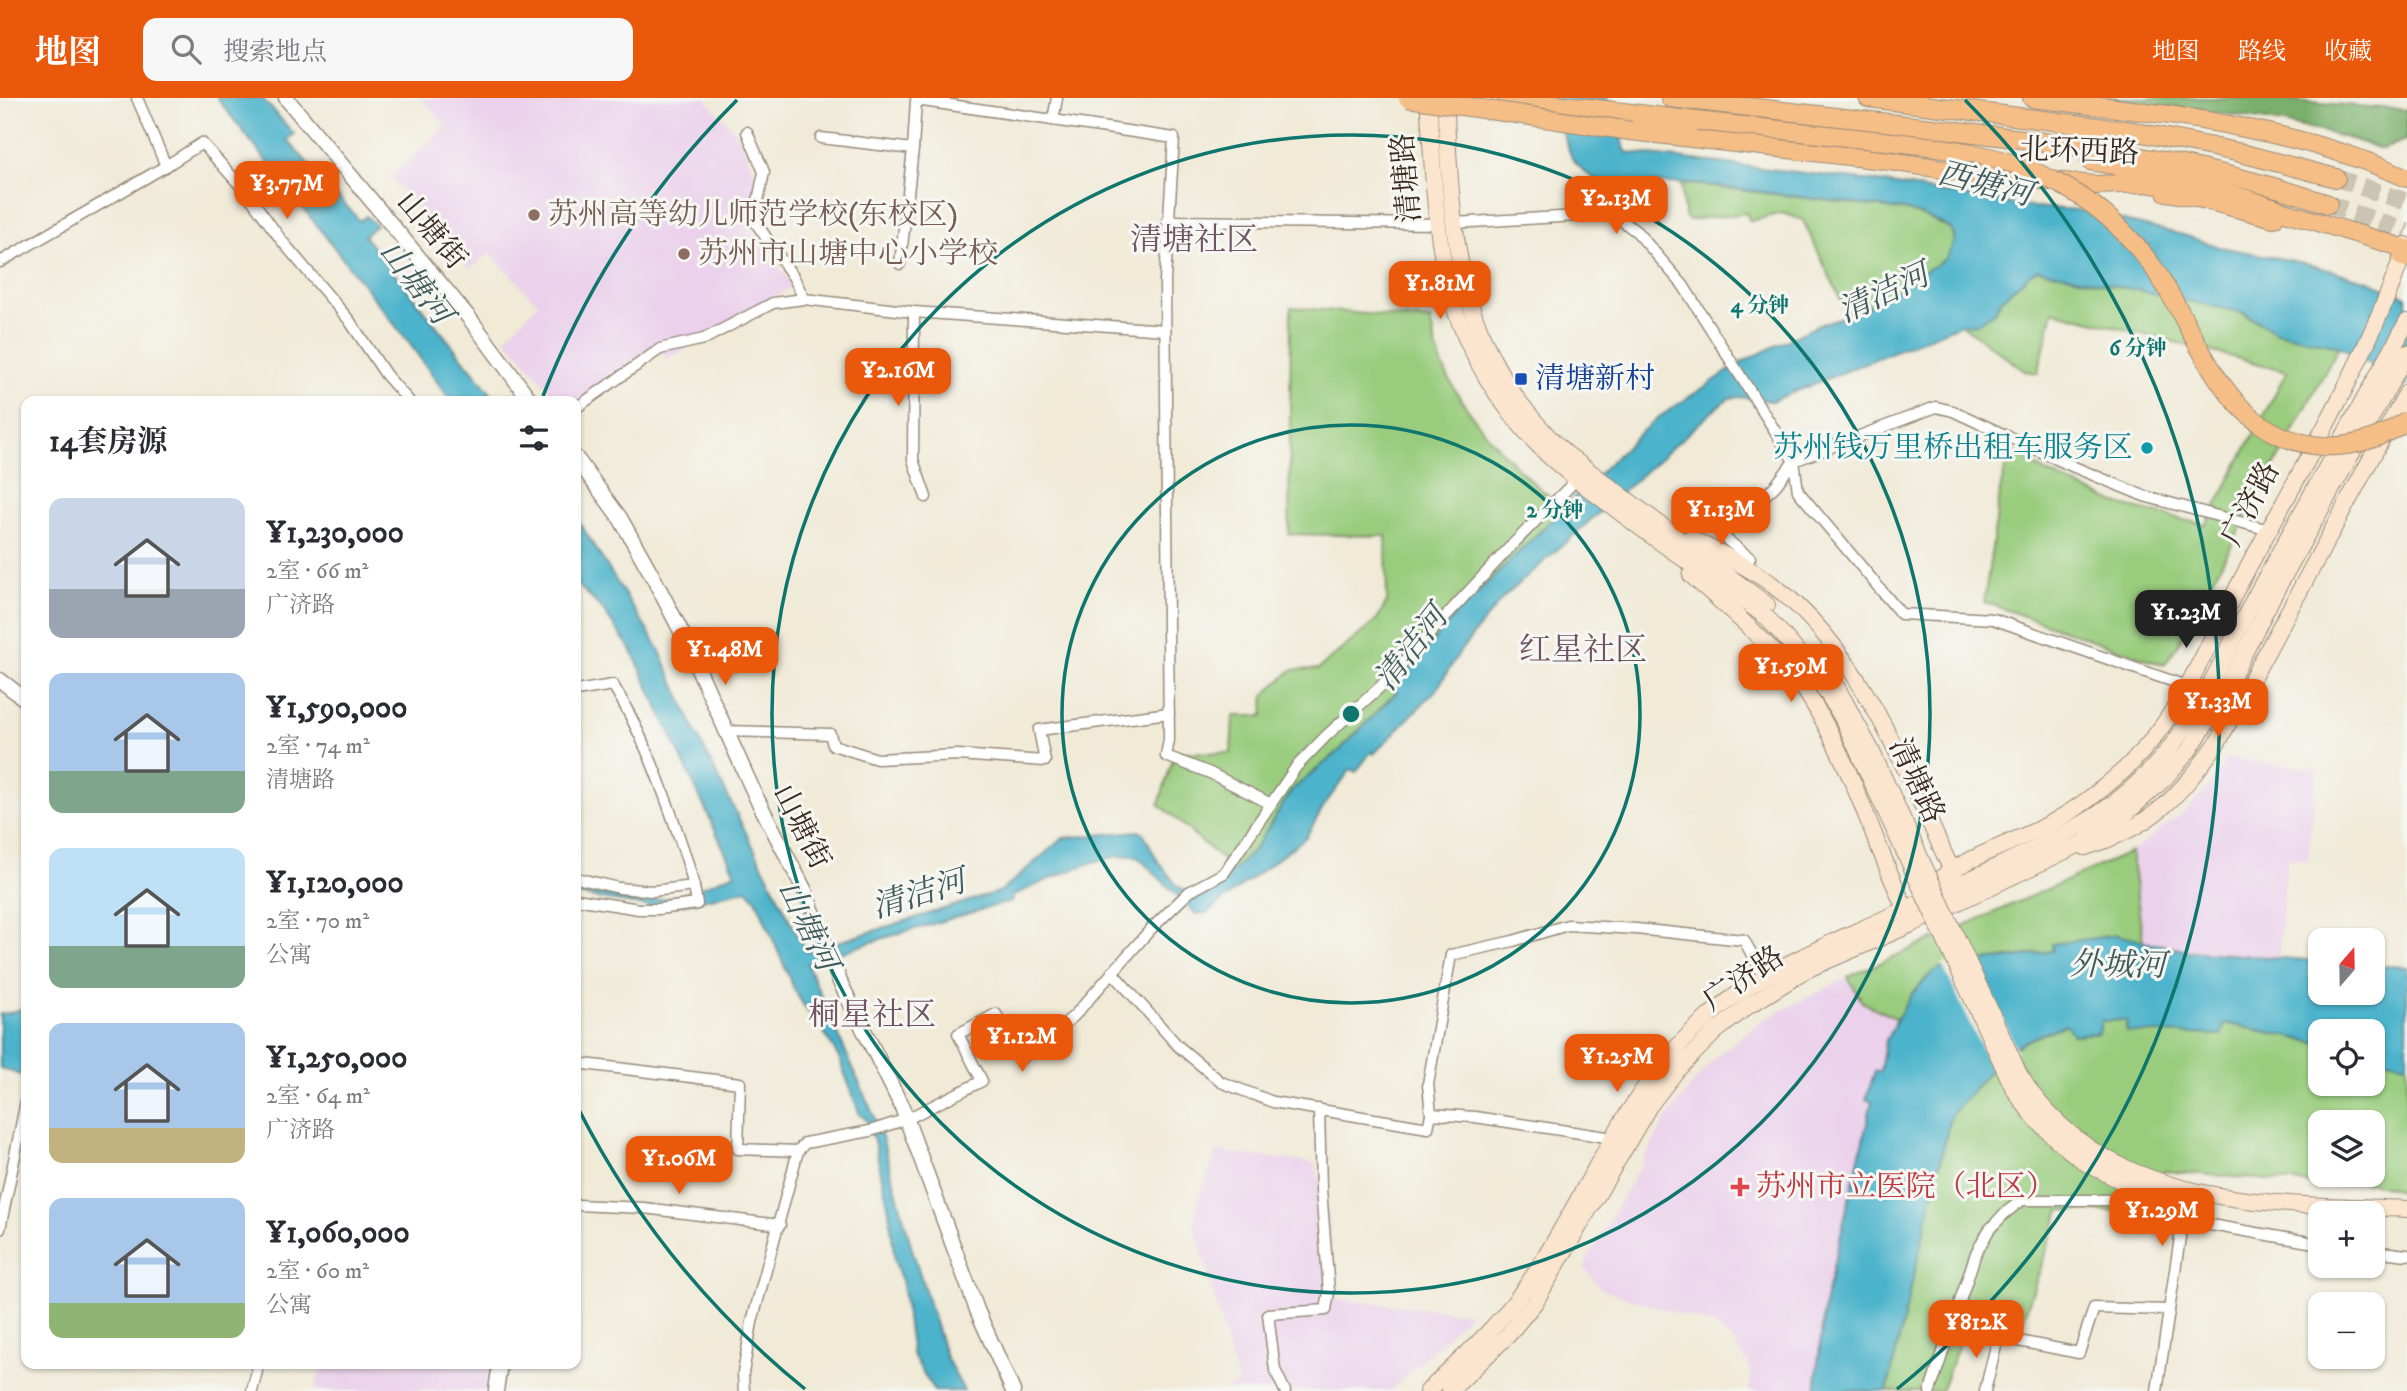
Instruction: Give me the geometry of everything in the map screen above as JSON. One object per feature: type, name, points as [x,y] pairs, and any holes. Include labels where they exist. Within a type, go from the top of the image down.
[{"type":"main road","name":"北环西路","points":[[1408,98],[1632,122],[1983,175],[2096,185],[2156,183],[2276,208],[2406,251]]},
{"type":"main road","name":"清塘路","points":[[1428,98],[1446,223],[1452,298],[1464,333],[1480,366],[1508,411],[1549,456],[1615,500],[1768,612],[1815,655],[1856,719],[2024,1082],[2055,1120],[2089,1156],[2122,1181],[2160,1194],[2407,1209]]},
{"type":"main road","name":"清塘路","points":[[1445,98],[1446,223]]},
{"type":"main road","points":[[1507,98],[1632,122],[1697,121],[1936,147],[1990,157],[2031,170],[2083,198],[2129,237],[2163,282],[2222,385],[2240,408],[2262,426],[2298,442],[2333,446],[2374,438],[2407,420]]},
{"type":"main road","points":[[1670,98],[1919,127],[2167,161],[2280,188],[2328,204]]},
{"type":"main road","points":[[1868,98],[2132,131],[2237,152],[2336,178]]},
{"type":"main road","name":"北环西路","points":[[2032,98],[2220,124],[2333,151],[2407,178]]},
{"type":"main road","points":[[1919,127],[2018,150],[2129,167],[2276,208]]},
{"type":"main road","points":[[2096,185],[2165,191],[2196,197],[2406,251]]},
{"type":"main road","name":"广济路","points":[[1450,1391],[1508,1335],[1535,1302],[1649,1106],[1675,1071],[1697,1048],[1736,1014],[1784,982],[1909,917],[2054,822],[2102,788],[2153,740],[2189,687],[2224,613],[2354,371],[2406,251]]},
{"type":"main road","points":[[2291,548],[2407,323]]},
{"type":"main road","points":[[2291,548],[2407,353]]},
{"type":"main road","name":"广济路","points":[[1958,885],[2106,841],[2144,823],[2165,807],[2199,768],[2234,717],[2407,392]]},
{"type":"main road","points":[[1643,521],[1744,566],[1793,602],[1831,644],[1880,717],[1958,885]]},
{"type":"main road","points":[[1643,521],[1784,664],[1801,686],[1830,736],[1909,917]]},
{"type":"main road","name":"广济路","points":[[2059,855],[2123,816],[2178,764],[2218,705],[2291,548]]},
{"type":"main road","name":"广济路","points":[[1958,885],[2084,823],[2126,794],[2154,768],[2177,741],[2205,697],[2260,586],[2291,548]]},
{"type":"main road","name":"广济路","points":[[1428,1391],[1497,1324],[1522,1293],[1545,1259],[1636,1097],[1671,1053],[1712,1013],[1789,962],[1909,917]]},
{"type":"main road","name":"清塘路","points":[[2089,1156],[2186,1196],[2246,1210],[2308,1213]]},
{"type":"main road","points":[[2385,1218],[2407,1219]]},
{"type":"street","points":[[137,98],[166,166]]},
{"type":"street","name":"山塘街","points":[[286,98],[470,319],[527,396]]},
{"type":"street","points":[[1053,120],[1057,98]]},
{"type":"street","points":[[900,264],[916,100],[1174,138],[1167,220],[1165,330],[1169,740],[1166,756],[1210,773],[1271,804]]},
{"type":"street","points":[[747,132],[764,172],[754,220],[794,278],[804,299]]},
{"type":"street","points":[[821,138],[913,149]]},
{"type":"street","points":[[0,262],[202,143],[247,193],[282,241],[349,320],[386,375],[405,396]]},
{"type":"street","points":[[1167,220],[1446,223],[1613,214],[1637,232],[1683,285],[1794,461],[1798,491],[1901,614],[1993,619],[2189,687]]},
{"type":"street","points":[[581,404],[660,349],[704,339],[773,303],[804,299],[914,312],[1165,330]]},
{"type":"street","points":[[914,312],[913,460],[926,497]]},
{"type":"street","points":[[1744,566],[1750,558],[1722,537],[1776,485],[1794,461],[1936,407],[1953,411],[2144,496],[2269,530]]},
{"type":"street","name":"山塘街","points":[[581,464],[620,518],[652,575],[683,635],[756,797],[805,891],[831,958],[907,1119],[976,1310],[1013,1391]]},
{"type":"street","points":[[744,1391],[743,1373],[752,1322],[798,1151],[805,1143],[870,1131],[907,1119],[982,1081],[958,1034],[996,1014],[1022,1058],[1074,1016],[1150,930],[1185,896],[1224,873],[1296,767],[1380,687],[1511,546],[1584,479]]},
{"type":"street","points":[[0,680],[21,696]]},
{"type":"street","points":[[581,690],[613,685],[625,706],[656,771],[695,887],[697,902],[658,909],[639,909],[581,900]]},
{"type":"street","points":[[726,732],[830,734],[833,745],[877,759],[958,755],[1045,761],[1039,730],[1168,713]]},
{"type":"street","points":[[581,879],[641,890],[695,887]]},
{"type":"street","points":[[1112,972],[1178,1046],[1221,1082],[1273,1102],[1428,1128],[1431,1114],[1429,1084],[1451,955],[1513,942],[1568,925],[1636,929],[1744,940],[1764,977]]},
{"type":"street","points":[[581,1064],[740,1083],[738,1149],[798,1151]]},
{"type":"street","points":[[1285,1391],[1275,1370],[1268,1314],[1326,1310],[1329,1292],[1318,1109]]},
{"type":"street","points":[[1431,1114],[1475,1117],[1613,1138]]},
{"type":"street","points":[[0,1229],[21,1126]]},
{"type":"street","points":[[1930,1391],[1976,1253],[1989,1230],[2004,1214],[2022,1200],[2143,1200],[2160,1194]]},
{"type":"street","points":[[2157,1391],[2186,1196]]},
{"type":"street","points":[[581,1205],[644,1208],[780,1225]]},
{"type":"street","points":[[2182,1220],[2308,1242]]},
{"type":"street","points":[[2385,1252],[2407,1255]]},
{"type":"street","points":[[1985,1391],[1998,1337],[2079,1353],[2094,1308],[2169,1310]]},
{"type":"street","points":[[252,1391],[258,1369]]},
{"type":"street","points":[[496,1391],[499,1369]]},
{"type":"shaded area","points":[[421,98],[705,98],[739,136],[757,180],[745,223],[793,285],[741,322],[666,359],[658,349],[581,405],[581,396],[555,396],[505,338],[538,304],[490,253],[470,269],[391,177],[446,126]]},
{"type":"shaded area","points":[[2226,758],[2317,769],[2308,861],[2287,858],[2279,958],[2188,951],[2143,942],[2131,852],[2185,811],[2219,773]]},
{"type":"shaded area","name":"苏州市立医院（北区）","points":[[1848,977],[1862,1002],[1897,1019],[1885,1042],[1880,1072],[1866,1099],[1872,1101],[1825,1301],[1815,1391],[1749,1391],[1749,1365],[1731,1340],[1716,1326],[1602,1290],[1585,1269],[1586,1262],[1668,1116],[1717,1056],[1761,1021]]},
{"type":"shaded area","points":[[1217,1151],[1315,1163],[1329,1216],[1336,1299],[1471,1313],[1390,1391],[1227,1391],[1226,1389],[1238,1384],[1194,1224],[1199,1197]]},
{"type":"shaded area","points":[[320,1369],[496,1369],[493,1391],[314,1391]]},
{"type":"green space","points":[[2088,98],[2260,98],[2407,110],[2407,139],[2384,149],[2271,121]]},
{"type":"green space","points":[[1681,183],[1904,210],[1929,218],[1950,229],[1954,233],[1954,241],[1946,258],[1881,300],[1848,315],[1803,220],[1782,213],[1750,221],[1746,213],[1689,220],[1684,215]]},
{"type":"green space","points":[[2038,268],[2108,285],[2155,292],[2236,310],[2277,332],[2339,346],[2175,650],[2164,665],[1984,602],[2001,486],[2010,449],[2047,473],[2121,505],[2206,525],[2287,371],[2053,311],[2038,373],[2025,371],[1961,324],[1969,324],[1995,311],[2001,300]]},
{"type":"green space","points":[[1291,307],[1430,320],[1438,352],[1460,398],[1491,440],[1527,477],[1564,508],[1458,612],[1393,686],[1397,691],[1339,751],[1292,790],[1254,850],[1234,870],[1159,804],[1175,752],[1231,753],[1233,716],[1263,716],[1265,694],[1292,670],[1318,669],[1376,621],[1387,602],[1386,536],[1289,534]]},
{"type":"green space","points":[[2131,852],[2143,942],[2117,935],[2052,944],[2053,951],[1941,968],[1925,979],[1897,1019],[1862,1002],[1848,977]]},
{"type":"green space","points":[[2126,1020],[2127,1032],[2224,1023],[2308,1040],[2308,1096],[2385,1096],[2385,1059],[2407,1064],[2407,1193],[2385,1186],[2385,1110],[2308,1110],[2308,1183],[2165,1171],[2138,1201],[2179,1213],[2060,1210],[2018,1335],[1970,1315],[1941,1391],[1887,1391],[1951,1115],[2003,1055],[2028,1040],[2067,1024],[2073,1035],[2099,1033],[2100,1021]]},
{"type":"water","points":[[217,98],[262,98],[294,134],[287,140],[360,221],[366,216],[376,225],[364,236],[493,396],[447,396]]},
{"type":"water","points":[[1549,98],[1607,98],[1626,152],[1872,181],[2032,207],[2078,210],[2183,235],[2220,247],[2304,263],[2369,281],[2407,297],[2407,386],[2339,346],[2277,332],[2244,313],[2038,269],[2001,300],[1995,311],[1975,325],[1961,324],[1772,401],[1738,397],[1723,402],[1502,599],[1461,650],[1437,689],[1374,754],[1371,752],[1356,772],[1351,769],[1325,804],[1306,837],[1206,913],[1196,914],[1140,859],[1129,856],[1114,857],[1058,876],[1012,896],[1012,901],[884,938],[807,964],[880,1130],[912,1249],[946,1357],[964,1391],[934,1391],[912,1354],[902,1282],[895,1262],[889,1210],[874,1141],[866,1119],[860,1115],[839,1058],[794,989],[756,899],[747,889],[686,904],[653,907],[581,896],[581,887],[628,898],[658,900],[692,891],[735,873],[632,651],[602,609],[581,588],[581,525],[659,649],[697,735],[806,952],[1001,891],[1063,838],[1139,831],[1144,834],[1156,858],[1177,886],[1192,894],[1202,892],[1234,870],[1254,850],[1292,790],[1339,751],[1397,692],[1393,686],[1458,612],[1639,434],[1659,417],[1742,362],[1821,324],[1855,313],[1880,300],[1946,258],[1953,245],[1954,234],[1949,228],[1930,218],[1904,210],[1707,185],[1609,185],[1588,175],[1572,158]]},
{"type":"water","name":"外城河","points":[[2117,935],[2188,951],[2308,960],[2308,1005],[2385,1005],[2385,966],[2407,967],[2407,1064],[2385,1059],[2385,1019],[2308,1019],[2308,1040],[2225,1023],[2221,1035],[2127,1032],[2126,1020],[2101,1021],[2099,1033],[2073,1035],[2066,1024],[2028,1040],[2003,1055],[1951,1115],[1887,1391],[1815,1391],[1825,1301],[1872,1102],[1866,1099],[1875,1071],[1880,1072],[1885,1042],[1897,1019],[1912,994],[1933,972],[1941,968],[2053,951],[2052,944]]},
{"type":"water","points":[[21,1009],[21,1075],[0,1068],[0,1014]]},
{"type":"pier","points":[[1976,958],[2017,1051],[2005,1058],[1993,1073],[1942,964]]},
{"type":"tunnel","points":[[2336,178],[2407,202]]},
{"type":"tunnel","points":[[2328,204],[2407,232]]},
{"type":"place","name":"苏州高等幼儿师范学校(东校区)","points":[[534,215]]},
{"type":"place","name":"苏州市山塘中心小学校","points":[[684,254]]},
{"type":"place","name":"清塘新村","points":[[1521,379]]},
{"type":"place","name":"苏州钱万里桥出租车服务区","points":[[2147,448]]},
{"type":"place","name":"苏州市立医院（北区）","points":[[1740,1187]]},
{"type":"district","name":"清塘社区","points":[[1194,241]]},
{"type":"district","name":"红星社区","points":[[1583,651]]},
{"type":"district","name":"桐星社区","points":[[872,1016]]},
{"type":"water label","name":"西塘河","points":[[1985,185]]},
{"type":"water label","name":"山塘河","points":[[415,283]]},
{"type":"water label","name":"清洁河","points":[[1884,294]]},
{"type":"water label","name":"清洁河","points":[[1412,649]]},
{"type":"water label","name":"清洁河","points":[[919,895]]},
{"type":"water label","name":"山塘河","points":[[807,926]]}]
